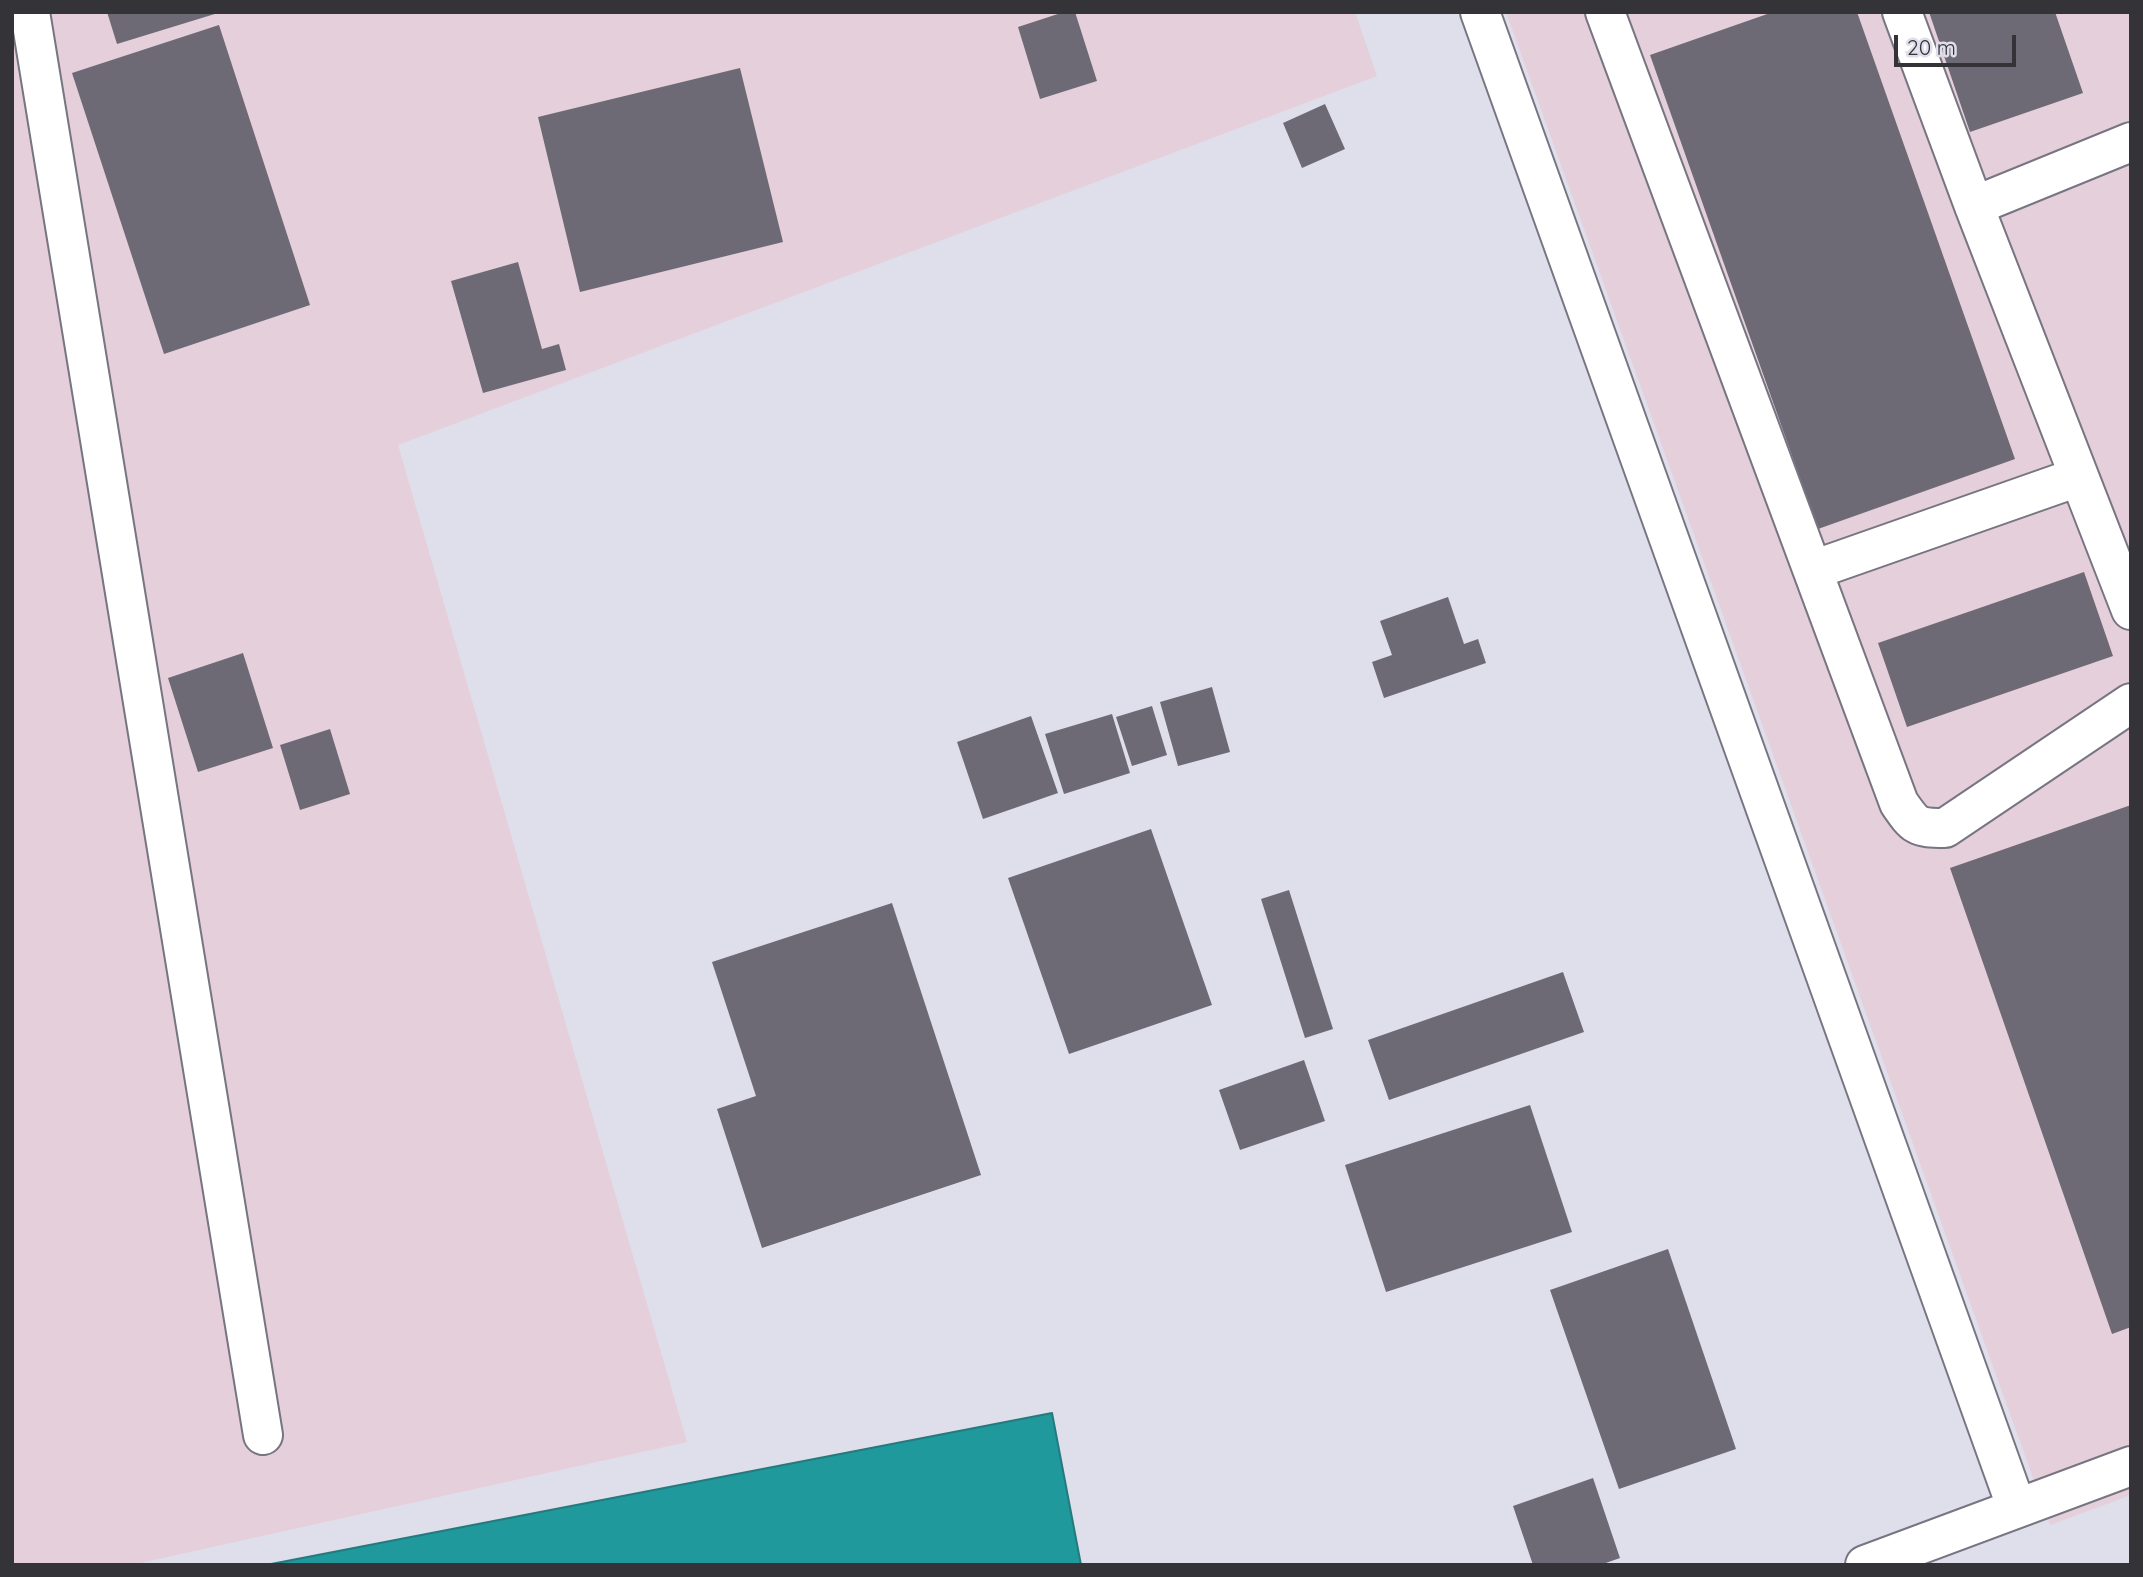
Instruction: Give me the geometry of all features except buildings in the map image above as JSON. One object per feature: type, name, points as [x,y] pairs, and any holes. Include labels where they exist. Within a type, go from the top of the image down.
[{"type":"lane","points":[[30,12],[263,1435]]},
{"type":"lane","points":[[1480,12],[2016,1506]]},
{"type":"lane","points":[[1605,12],[1899,803],[1912,822],[1925,828],[1945,828],[2131,702]]},
{"type":"lane","points":[[1902,12],[1974,206],[2131,610]]},
{"type":"lane","points":[[1974,206],[2131,142]]},
{"type":"lane","points":[[1813,570],[2078,477]]},
{"type":"lane","points":[[1865,1565],[2016,1506],[2131,1466]]},
{"type":"shaded area","points":[[12,12],[1355,12],[1377,76],[398,445],[687,1442],[131,1565],[12,1565]]},
{"type":"shaded area","points":[[1506,12],[2131,12],[2131,1495],[2050,1525]]},
{"type":"water","points":[[1052,1413],[1081,1565],[266,1565]]}]
